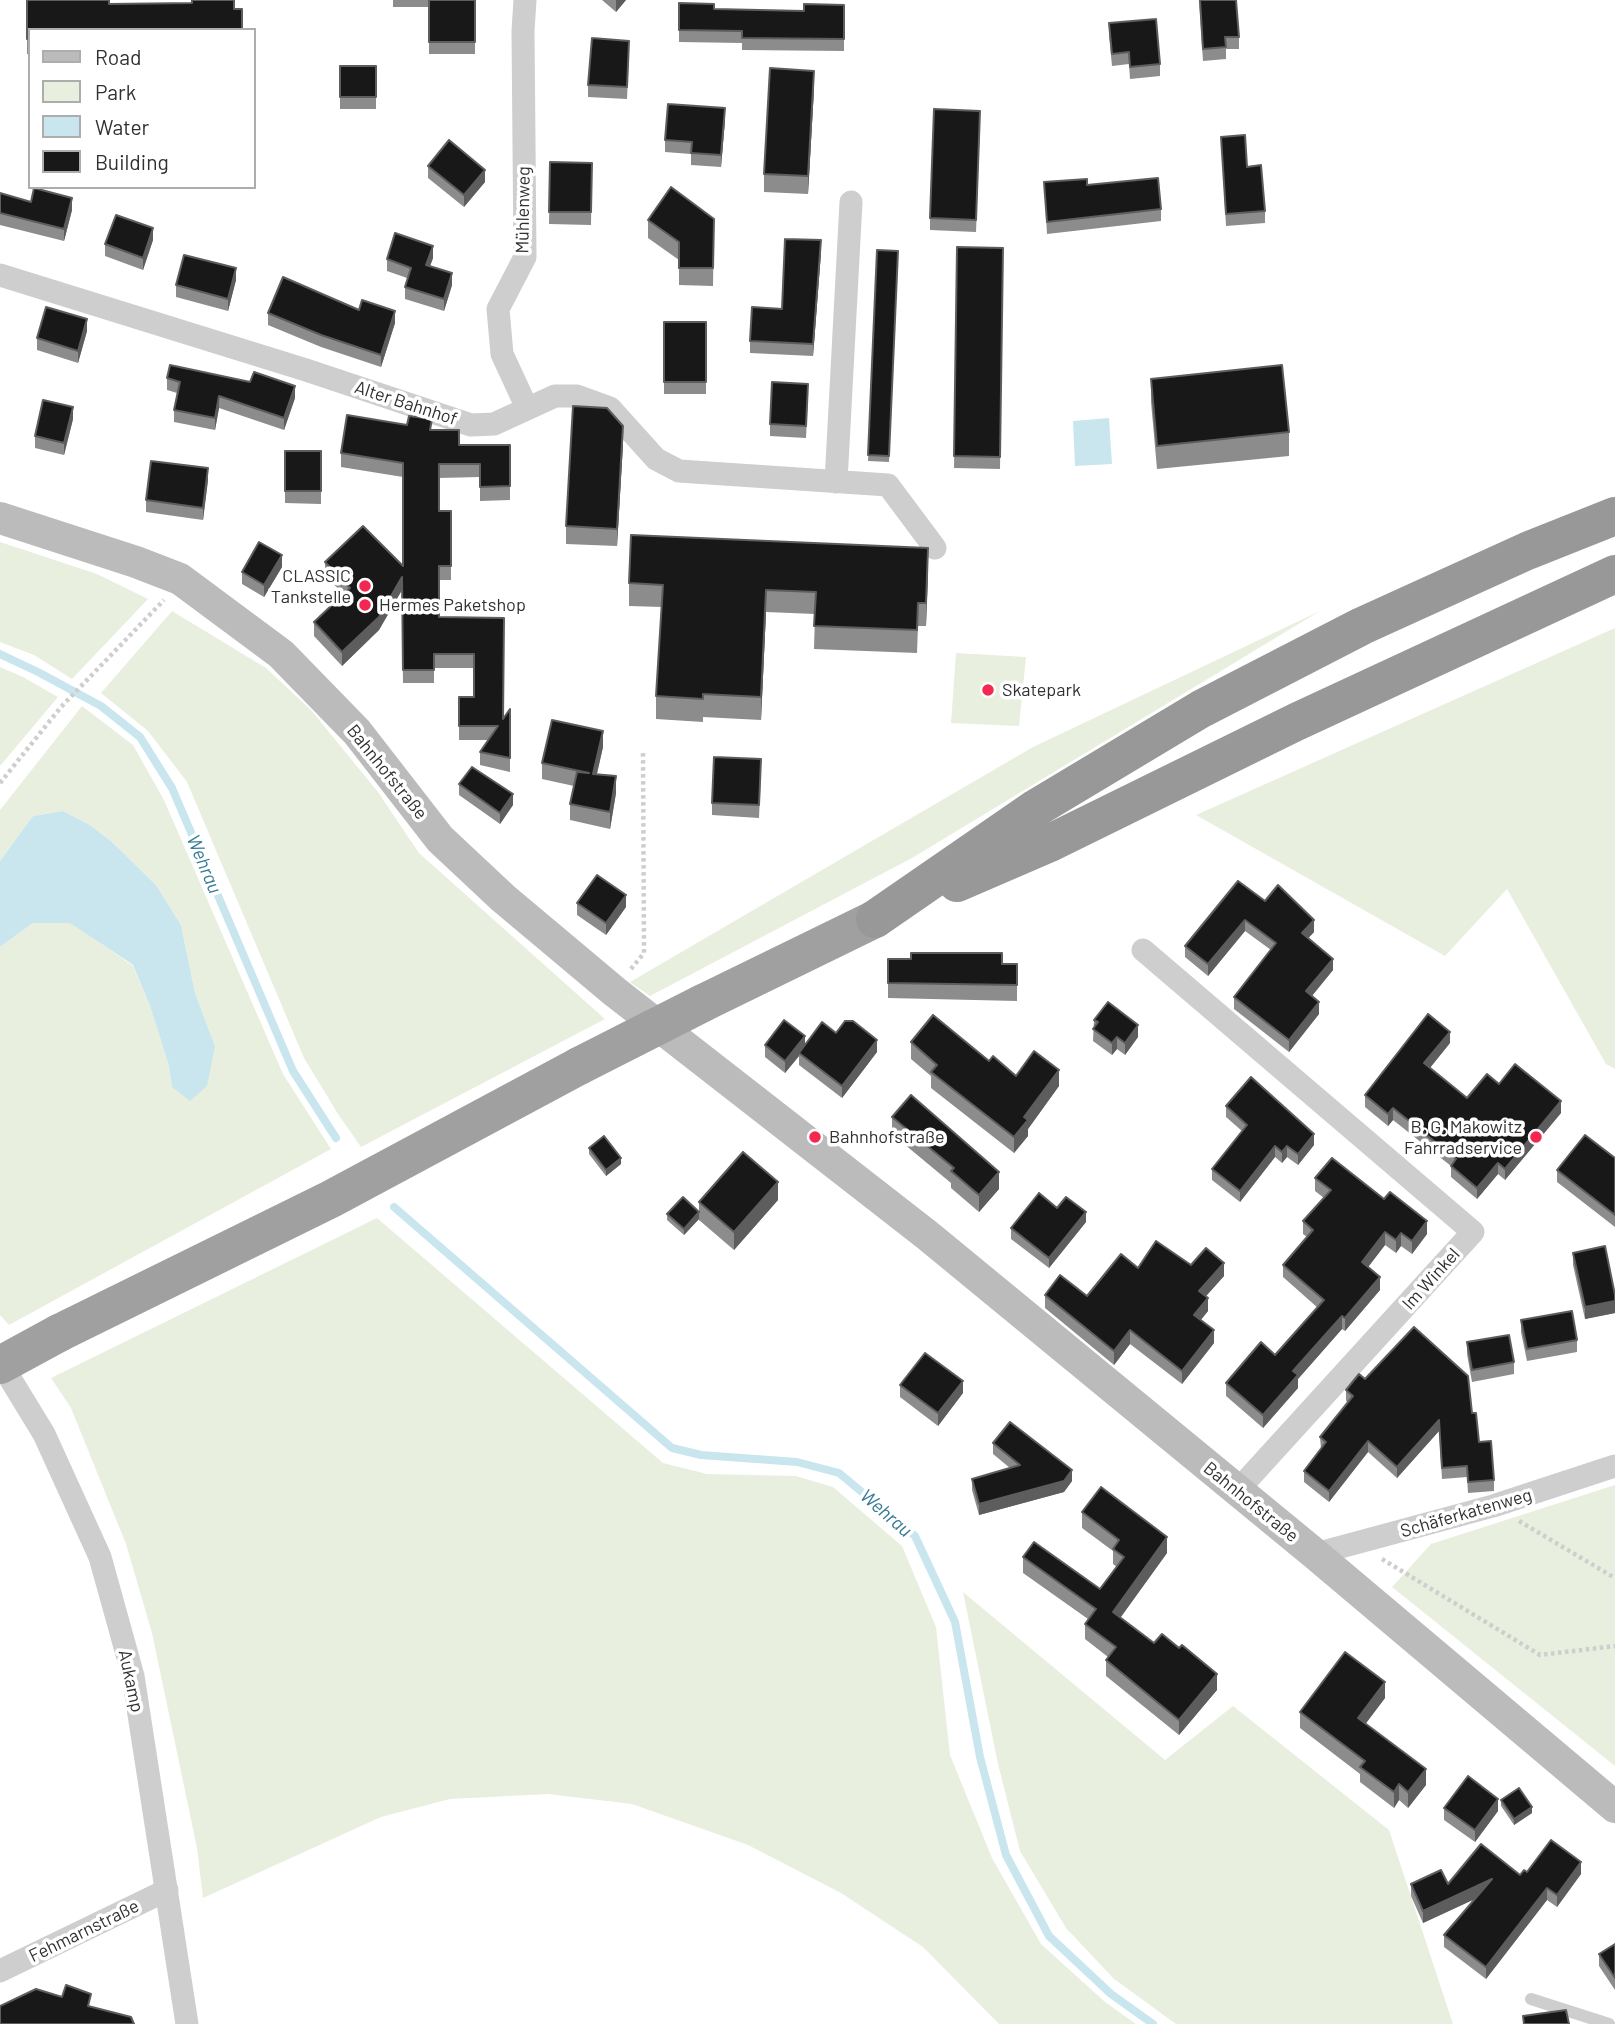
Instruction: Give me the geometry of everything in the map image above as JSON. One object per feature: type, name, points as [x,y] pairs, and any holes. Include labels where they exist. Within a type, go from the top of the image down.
[{"type":"highway","points":[[875,919],[1036,808],[1201,709],[1362,626],[1527,551],[1615,516]]},
{"type":"highway","points":[[0,1364],[331,1199],[703,1003],[875,919],[1052,842],[1296,722],[1615,573]]},
{"type":"main road","name":"Bahnhofstraße","points":[[0,518],[136,562],[186,582],[281,654],[357,732],[440,839],[503,898],[615,992],[927,1235],[1315,1554],[1615,1807]]},
{"type":"street","name":"Mühlenweg","points":[[525,0],[525,257],[498,309],[502,354],[527,408]]},
{"type":"street","points":[[836,482],[851,202]]},
{"type":"street","name":"Alter Bahnhof","points":[[0,275],[306,370],[471,425],[494,424],[555,396],[577,396],[610,408],[656,459],[678,471],[888,485],[935,548]]},
{"type":"street","name":"Im Winkel","points":[[1143,950],[1473,1233],[1237,1491]]},
{"type":"street","name":"Aukamp","points":[[0,1364],[44,1434],[100,1557],[132,1676],[187,2024]]},
{"type":"street","name":"Schäferkatenweg","points":[[1315,1554],[1493,1506],[1615,1466]]},
{"type":"street","name":"Fehmarnstraße","points":[[0,1971],[167,1890]]},
{"type":"lane","points":[[1531,1998],[1609,2024]]},
{"type":"path","points":[[0,783],[61,707],[161,603],[186,582]]},
{"type":"path","points":[[615,992],[616,986],[644,953],[643,751]]},
{"type":"path","points":[[1493,1506],[1615,1578]]},
{"type":"path","points":[[1357,1544],[1540,1655],[1615,1646]]},
{"type":"green space","points":[[0,542],[97,574],[148,599],[72,679],[34,655],[0,642]]},
{"type":"green space","points":[[172,611],[266,668],[311,710],[378,792],[419,853],[605,1019],[361,1147],[304,1058],[187,782],[148,731],[101,693]]},
{"type":"green space","points":[[1320,611],[912,858],[650,996],[630,982],[1033,747]]},
{"type":"green space","points":[[1615,628],[1615,1069],[1606,1064],[1507,889],[1445,956],[1196,815]]},
{"type":"green space","name":"Skatepark","points":[[956,653],[1026,657],[1019,726],[951,723]]},
{"type":"green space","points":[[0,667],[58,697],[0,766]]},
{"type":"green space","points":[[82,706],[133,745],[164,800],[283,1074],[331,1149],[9,1325],[0,1315],[0,947],[33,923],[71,923],[133,966],[150,1006],[169,1066],[172,1087],[215,1046],[195,993],[181,925],[156,885],[112,842],[90,825],[63,811],[33,816],[0,861],[0,810]]},
{"type":"green space","points":[[377,1218],[663,1463],[707,1474],[796,1476],[833,1487],[902,1546],[936,1627],[950,1755],[992,1858],[1041,1944],[1105,2002],[1136,2024],[999,2024],[923,1947],[841,1893],[748,1845],[632,1804],[548,1794],[450,1799],[381,1817],[203,1898],[197,1848],[152,1633],[126,1544],[71,1408],[51,1378]]},
{"type":"green space","points":[[1615,1485],[1615,1766],[1392,1587],[1431,1544]]},
{"type":"green space","points":[[963,1592],[1165,1760],[1233,1706],[1389,1830],[1453,2024],[1176,2024],[1114,1979],[1066,1928],[1020,1851],[998,1764]]},
{"type":"water","points":[[1109,418],[1112,464],[1075,466],[1073,421]]},
{"type":"water","points":[[63,811],[90,825],[112,842],[156,885],[181,925],[195,993],[215,1046],[207,1086],[190,1101],[172,1087],[169,1066],[150,1006],[133,965],[70,923],[33,923],[0,947],[0,861],[33,816]]},
{"type":"building","points":[[27,0],[109,0],[109,4],[234,0],[234,9],[242,9],[242,28],[28,28],[27,39]]},
{"type":"building","points":[[429,0],[475,0],[475,42],[429,42]]},
{"type":"building","points":[[1200,0],[1236,0],[1239,37],[1225,37],[1226,47],[1203,49]]},
{"type":"building","points":[[679,3],[714,4],[714,9],[804,11],[804,4],[844,5],[844,39],[742,38],[742,31],[679,30]]},
{"type":"building","points":[[1156,19],[1160,64],[1130,67],[1129,52],[1112,54],[1109,23]]},
{"type":"building","points":[[592,38],[629,41],[627,87],[588,85]]},
{"type":"building","points":[[340,66],[376,66],[376,97],[340,97]]},
{"type":"building","points":[[770,68],[814,71],[808,176],[764,174]]},
{"type":"building","points":[[668,104],[725,108],[721,155],[691,153],[692,142],[665,140]]},
{"type":"building","points":[[934,109],[980,111],[976,220],[930,218]]},
{"type":"building","points":[[1245,135],[1247,167],[1261,165],[1265,211],[1226,214],[1221,137]]},
{"type":"building","points":[[449,140],[485,170],[464,195],[428,166]]},
{"type":"building","points":[[550,162],[592,163],[591,212],[549,212]]},
{"type":"building","points":[[1158,178],[1161,209],[1047,222],[1044,182],[1087,179],[1087,185]]},
{"type":"building","points":[[671,187],[714,219],[713,268],[679,268],[679,242],[648,220]]},
{"type":"building","points":[[34,189],[72,198],[64,229],[0,213],[0,193],[31,202]]},
{"type":"building","points":[[116,215],[153,228],[143,258],[105,244]]},
{"type":"building","points":[[395,233],[433,246],[426,265],[452,273],[444,299],[405,287],[411,268],[387,259]]},
{"type":"building","points":[[785,239],[821,240],[813,344],[750,341],[752,307],[782,309]]},
{"type":"building","points":[[957,247],[1003,248],[1000,457],[954,456]]},
{"type":"building","points":[[877,250],[898,251],[889,456],[868,455]]},
{"type":"building","points":[[184,255],[236,268],[228,299],[176,285]]},
{"type":"building","points":[[283,277],[359,310],[362,300],[395,311],[381,355],[321,335],[268,313]]},
{"type":"building","points":[[46,307],[87,319],[78,351],[37,338]]},
{"type":"building","points":[[664,322],[706,322],[706,382],[664,382]]},
{"type":"building","points":[[170,365],[250,382],[254,372],[295,386],[284,418],[219,396],[215,418],[174,410],[180,382],[167,378]]},
{"type":"building","points":[[1282,365],[1289,432],[1157,446],[1151,379]]},
{"type":"building","points":[[772,382],[808,384],[806,426],[770,424]]},
{"type":"building","points":[[43,400],[73,407],[64,443],[35,436]]},
{"type":"building","points":[[573,406],[607,408],[623,426],[617,529],[566,526]]},
{"type":"building","points":[[347,415],[407,425],[409,416],[432,419],[430,430],[459,430],[459,445],[510,445],[510,486],[480,487],[480,464],[439,464],[439,511],[451,511],[451,566],[439,566],[439,617],[504,618],[503,719],[510,709],[510,758],[480,752],[498,726],[459,726],[459,697],[474,697],[474,654],[434,654],[434,670],[403,670],[402,577],[379,617],[342,652],[314,622],[350,588],[325,562],[363,526],[403,566],[403,463],[341,453]]},
{"type":"building","points":[[285,451],[321,451],[321,491],[285,491]]},
{"type":"building","points":[[151,461],[208,468],[203,508],[146,500]]},
{"type":"building","points":[[631,535],[928,548],[926,603],[918,603],[917,630],[814,626],[816,592],[766,590],[761,697],[703,694],[703,699],[656,696],[663,585],[629,583]]},
{"type":"building","points":[[259,542],[282,555],[264,585],[242,572]]},
{"type":"building","points":[[552,720],[603,731],[593,774],[616,776],[610,812],[570,804],[577,772],[589,773],[542,763]]},
{"type":"building","points":[[714,757],[761,759],[759,805],[712,803]]},
{"type":"building","points":[[472,767],[513,794],[500,813],[459,784]]},
{"type":"building","points":[[597,875],[626,895],[606,923],[577,903]]},
{"type":"building","points":[[1238,881],[1265,901],[1278,885],[1314,920],[1302,933],[1333,959],[1306,991],[1319,1002],[1289,1040],[1234,997],[1276,943],[1245,920],[1208,964],[1185,946]]},
{"type":"building","points":[[911,953],[1002,953],[1002,964],[1017,964],[1017,985],[888,983],[888,959],[911,959]]},
{"type":"building","points":[[1108,1002],[1138,1025],[1125,1043],[1117,1037],[1112,1043],[1093,1029],[1098,1022],[1094,1020]]},
{"type":"building","points":[[1428,1014],[1450,1032],[1424,1063],[1467,1098],[1487,1074],[1499,1084],[1515,1064],[1561,1101],[1505,1169],[1498,1163],[1477,1188],[1451,1166],[1456,1159],[1393,1108],[1388,1114],[1365,1095]]},
{"type":"building","points":[[933,1015],[989,1061],[993,1056],[1016,1076],[1034,1051],[1059,1070],[1024,1117],[1028,1120],[1014,1137],[931,1072],[937,1065],[911,1042]]},
{"type":"building","points":[[784,1020],[805,1036],[785,1061],[765,1045]]},
{"type":"building","points":[[845,1021],[853,1021],[877,1040],[842,1086],[799,1053],[822,1022],[836,1033]]},
{"type":"building","points":[[1251,1077],[1314,1134],[1298,1154],[1287,1146],[1282,1152],[1275,1146],[1240,1191],[1212,1169],[1247,1125],[1226,1106]]},
{"type":"building","points":[[911,1095],[999,1172],[979,1195],[951,1171],[954,1168],[892,1117]]},
{"type":"building","points":[[1585,1135],[1615,1158],[1615,1215],[1557,1170]]},
{"type":"building","points":[[604,1136],[621,1158],[606,1170],[589,1148]]},
{"type":"building","points":[[743,1152],[778,1182],[734,1232],[699,1202]]},
{"type":"building","points":[[1332,1158],[1384,1199],[1390,1192],[1427,1221],[1412,1241],[1401,1233],[1396,1240],[1385,1232],[1362,1262],[1380,1277],[1345,1318],[1342,1316],[1293,1371],[1298,1375],[1263,1415],[1226,1383],[1261,1342],[1275,1355],[1324,1300],[1283,1265],[1313,1230],[1303,1221],[1331,1190],[1315,1178]]},
{"type":"building","points":[[1039,1193],[1057,1208],[1066,1197],[1086,1212],[1049,1258],[1011,1228]]},
{"type":"building","points":[[683,1197],[699,1212],[684,1229],[667,1214]]},
{"type":"building","points":[[1156,1241],[1191,1265],[1206,1248],[1224,1263],[1199,1291],[1208,1298],[1194,1315],[1214,1330],[1182,1371],[1130,1330],[1114,1351],[1045,1295],[1060,1275],[1087,1296],[1121,1254],[1138,1268]]},
{"type":"building","points":[[1605,1246],[1615,1301],[1585,1307],[1573,1253]]},
{"type":"building","points":[[1572,1311],[1577,1340],[1527,1349],[1521,1320]]},
{"type":"building","points":[[1414,1327],[1468,1376],[1472,1413],[1476,1413],[1479,1442],[1491,1441],[1494,1480],[1468,1482],[1467,1466],[1442,1468],[1439,1420],[1397,1467],[1368,1441],[1329,1491],[1304,1471],[1326,1442],[1320,1437],[1353,1396],[1346,1390],[1359,1374],[1365,1379]]},
{"type":"building","points":[[1509,1335],[1514,1362],[1472,1370],[1467,1342]]},
{"type":"building","points":[[925,1353],[963,1381],[938,1413],[900,1385]]},
{"type":"building","points":[[1010,1422],[1072,1470],[1064,1481],[979,1504],[972,1479],[1020,1465],[993,1443]]},
{"type":"building","points":[[1101,1487],[1167,1537],[1113,1612],[1154,1643],[1162,1634],[1179,1648],[1182,1645],[1217,1674],[1179,1720],[1106,1660],[1116,1647],[1085,1624],[1096,1609],[1023,1557],[1034,1542],[1100,1589],[1124,1557],[1113,1549],[1119,1540],[1082,1512]]},
{"type":"building","points":[[1345,1652],[1385,1682],[1358,1718],[1426,1769],[1408,1792],[1399,1784],[1394,1792],[1360,1767],[1365,1761],[1300,1712]]},
{"type":"building","points":[[1468,1776],[1498,1799],[1475,1830],[1444,1808]]},
{"type":"building","points":[[1519,1788],[1532,1807],[1514,1819],[1501,1800]]},
{"type":"building","points":[[1551,1840],[1581,1862],[1557,1895],[1547,1888],[1486,1967],[1444,1935],[1492,1879],[1423,1911],[1411,1884],[1441,1870],[1448,1884],[1481,1844],[1520,1875],[1524,1870],[1527,1872]]},
{"type":"building","points":[[1615,1944],[1615,1978],[1599,1954]]},
{"type":"building","points":[[66,1985],[91,1994],[88,2006],[131,2017],[134,2024],[0,2024],[0,2006],[36,1989],[62,1997]]},
{"type":"building","points":[[1566,2010],[1569,2024],[1524,2024],[1523,2016]]},
{"type":"waterway","name":"Wehrau","points":[[0,654],[101,706],[140,737],[172,788],[293,1071],[336,1138]]},
{"type":"waterway","name":"Wehrau","points":[[394,1207],[672,1448],[701,1455],[797,1462],[839,1473],[915,1536],[955,1622],[980,1757],[1006,1855],[1049,1936],[1111,1994],[1153,2024]]},
{"type":"place","name":"CLASSIC Tankstelle","points":[[365,586]]},
{"type":"place","name":"Hermes Paketshop","points":[[365,605]]},
{"type":"place","name":"Skatepark","points":[[988,690]]},
{"type":"place","name":"Bahnhofstraße","points":[[815,1137]]},
{"type":"place","name":"B. G. Makowitz Fahrradservice","points":[[1536,1137]]}]
